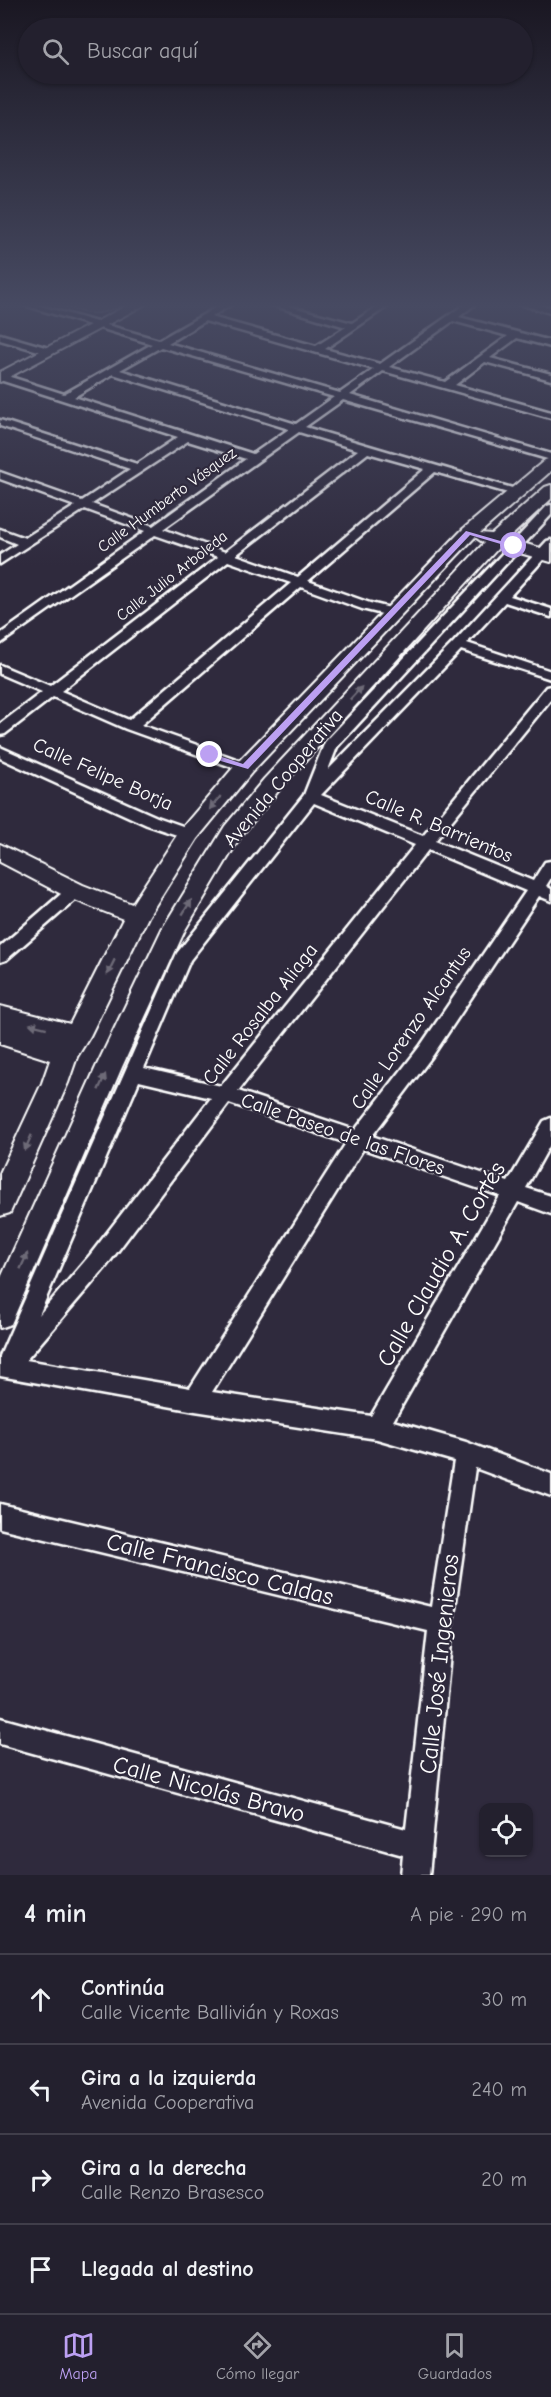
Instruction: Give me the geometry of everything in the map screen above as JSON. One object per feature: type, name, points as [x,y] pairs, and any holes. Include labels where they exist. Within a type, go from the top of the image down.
[{"type":"street","points":[[44,392],[253,458]]},
{"type":"street","points":[[65,398],[76,392]]},
{"type":"street","points":[[180,392],[432,469],[515,492]]},
{"type":"street","points":[[323,392],[551,457]]},
{"type":"street","name":"Calle Humberto Vásquez","points":[[0,640],[349,392]]},
{"type":"street","points":[[467,392],[551,415]]},
{"type":"street","points":[[0,423],[138,468]]},
{"type":"street","points":[[0,560],[186,436]]},
{"type":"street","name":"Calle Julio Arboleda","points":[[0,731],[366,449]]},
{"type":"street","name":"Avenida Cooperativa","points":[[0,1204],[71,1045],[137,915],[189,834],[245,767],[469,533],[551,463]]},
{"type":"street","points":[[130,726],[432,469]]},
{"type":"street","points":[[0,475],[393,614]]},
{"type":"street","name":"Avenida Cooperativa","points":[[0,1314],[109,1067],[174,929],[233,831],[294,760],[495,541],[551,490]]},
{"type":"street","points":[[311,796],[330,745],[551,508]]},
{"type":"street","points":[[0,533],[26,543]]},
{"type":"street","points":[[469,533],[514,546],[548,552]]},
{"type":"street","points":[[548,552],[311,796],[183,957],[3,1366],[195,1400],[376,1428],[466,1453],[550,1483]]},
{"type":"street","points":[[504,598],[551,613]]},
{"type":"street","points":[[459,645],[551,675]]},
{"type":"street","points":[[0,669],[130,726],[245,767]]},
{"type":"street","name":"Calle Rosalba Aliaga","points":[[3,1366],[56,1314],[96,1266],[225,1094],[425,843],[551,690]]},
{"type":"street","name":"Calle Felipe Borja","points":[[0,752],[153,821],[189,834]]},
{"type":"street","name":"Calle R. Barrientos","points":[[311,796],[543,892]]},
{"type":"street","points":[[0,852],[75,891],[137,915]]},
{"type":"street","name":"Calle Lorenzo Alcantus","points":[[195,1400],[360,1138],[543,892],[551,866]]},
{"type":"street","points":[[0,956],[75,891]]},
{"type":"street","points":[[0,1016],[71,1045]]},
{"type":"street","points":[[0,1034],[71,1045]]},
{"type":"street","name":"Calle Paseo de las Flores","points":[[132,1072],[225,1094],[360,1138],[551,1205]]},
{"type":"street","name":"Calle Claudio A. Cortés","points":[[376,1428],[551,1126]]},
{"type":"street","name":"Calle José Ingenieros","points":[[416,1875],[441,1622],[466,1453]]},
{"type":"street","name":"Calle Francisco Caldas","points":[[0,1516],[441,1622]]},
{"type":"street","name":"Calle Nicolás Bravo","points":[[0,1731],[419,1846]]},
{"type":"waterway","points":[[317,418],[325,413],[328,399],[341,392]]},
{"type":"waterway","points":[[193,496],[218,479]]},
{"type":"waterway","points":[[161,522],[169,513],[195,495]]},
{"type":"route","points":[[210,755],[245,767],[469,533],[514,546]]}]
